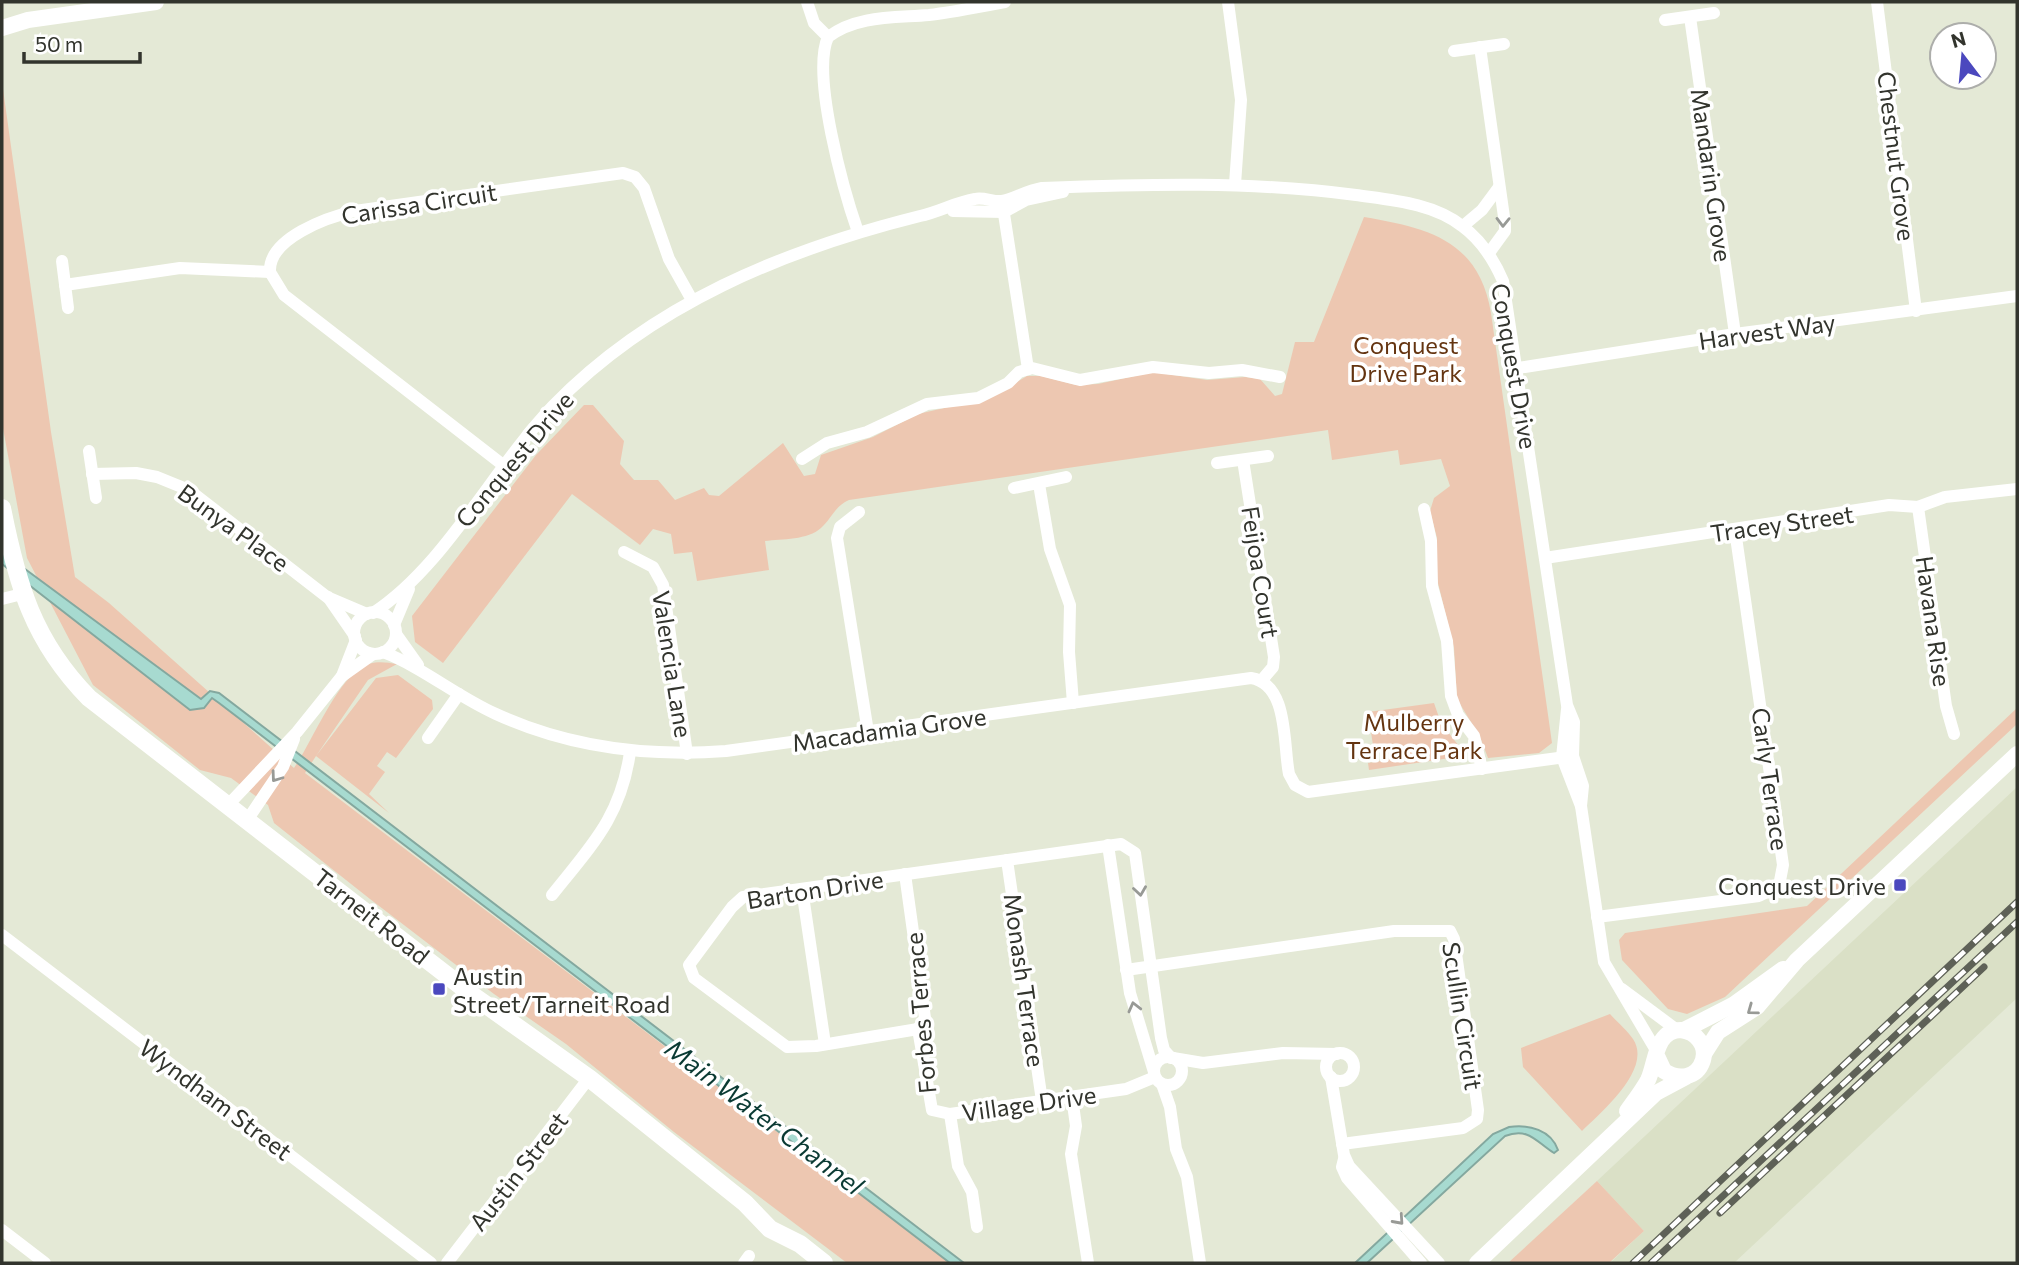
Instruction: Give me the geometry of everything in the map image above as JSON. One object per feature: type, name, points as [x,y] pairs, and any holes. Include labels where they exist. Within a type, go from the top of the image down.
[{"type":"main road","name":"Tarneit Road","points":[[2,508],[22,594],[48,647],[89,698],[475,997],[589,1078],[745,1203],[770,1229],[800,1244],[824,1263]]},
{"type":"street","points":[[2,28],[28,20],[156,2]]},
{"type":"street","points":[[807,2],[814,23],[828,37]]},
{"type":"street","points":[[858,232],[834,156],[823,56],[828,37],[845,27],[879,18],[927,15],[1005,2]]},
{"type":"street","points":[[1228,2],[1241,100],[1236,184]]},
{"type":"street","name":"Chestnut Grove","points":[[1877,2],[1916,311]]},
{"type":"street","points":[[1665,20],[1714,13]]},
{"type":"street","name":"Mandarin Grove","points":[[1690,17],[1735,334]]},
{"type":"street","points":[[2,19],[28,20]]},
{"type":"street","points":[[1454,51],[1504,44]]},
{"type":"street","points":[[1480,47],[1504,231],[1489,253]]},
{"type":"street","name":"Carissa Circuit","points":[[270,272],[274,255],[295,236],[332,216],[622,173],[635,177],[644,188],[669,258],[692,300]]},
{"type":"street","name":"Conquest Drive","points":[[370,614],[410,586],[503,466],[553,407],[589,374],[649,327],[692,300],[767,264],[858,232],[935,212],[1003,206],[1070,189],[1236,184],[1398,201],[1433,211],[1463,226],[1489,253],[1503,281],[1567,705],[1574,722],[1568,757],[1581,806],[1604,962],[1657,1054]]},
{"type":"street","points":[[1463,226],[1482,210],[1499,187]]},
{"type":"street","points":[[1003,206],[1027,369]]},
{"type":"street","points":[[62,261],[68,308]]},
{"type":"street","points":[[65,285],[180,268],[270,272],[284,295],[503,466]]},
{"type":"street","name":"Harvest Way","points":[[1518,368],[1735,334],[2017,296]]},
{"type":"street","points":[[802,458],[827,443],[867,432],[927,404],[978,398],[1027,369],[1080,380],[1153,367],[1209,373],[1242,370],[1280,377]]},
{"type":"street","points":[[89,451],[96,498]]},
{"type":"street","points":[[1217,463],[1268,456]]},
{"type":"street","name":"Feijoa Court","points":[[1243,460],[1274,657],[1273,667],[1262,680]]},
{"type":"street","name":"Bunya Place","points":[[92,474],[136,473],[157,477],[189,490],[327,597],[370,614]]},
{"type":"street","points":[[1014,488],[1066,477]]},
{"type":"street","points":[[1039,484],[1050,549],[1070,605],[1069,652],[1073,703]]},
{"type":"street","name":"Tracey Street","points":[[1545,558],[1889,505],[1918,507],[1945,497],[2017,489]]},
{"type":"street","name":"Havana Rise","points":[[1918,507],[1946,706],[1954,734]]},
{"type":"street","points":[[1424,509],[1431,541],[1432,586],[1448,648],[1451,696],[1458,715],[1474,736],[1482,769]]},
{"type":"street","points":[[859,512],[840,527],[837,538],[868,732]]},
{"type":"street","name":"Carly Terrace","points":[[1597,917],[1759,896],[1779,886],[1783,865],[1735,530]]},
{"type":"street","name":"Valencia Lane","points":[[624,552],[653,567],[663,585],[687,754]]},
{"type":"street","name":"Conquest Drive","points":[[395,630],[410,586]]},
{"type":"street","points":[[2,600],[22,594]]},
{"type":"street","name":"Bunya Place","points":[[327,597],[355,638]]},
{"type":"street","points":[[229,804],[297,732],[342,676],[392,645],[395,630],[386,615],[370,614],[357,623],[355,638],[342,676]]},
{"type":"street","name":"Macadamia Grove","points":[[395,630],[420,668]]},
{"type":"street","points":[[355,638],[362,650],[378,653]]},
{"type":"street","name":"Macadamia Grove","points":[[378,653],[420,668],[459,694],[530,728],[570,741],[629,752],[687,754],[868,732],[1240,679],[1262,680]]},
{"type":"street","points":[[1262,680],[1271,687],[1277,699],[1286,758],[1295,785],[1300,790],[1318,793],[1568,757]]},
{"type":"street","points":[[428,738],[459,694]]},
{"type":"street","points":[[248,819],[284,767],[297,732]]},
{"type":"street","points":[[552,895],[608,823],[623,791],[629,752]]},
{"type":"street","points":[[1477,1263],[1656,1093],[1699,1068],[1704,1054],[1718,1032],[1757,1007],[1797,960],[2017,754]]},
{"type":"street","points":[[1108,845],[1128,846],[1135,853],[1163,1045],[1181,1067],[1164,1080],[1135,1014],[1108,845]]},
{"type":"street","name":"Barton Drive","points":[[918,1029],[825,1044],[795,1047],[781,1045],[694,978],[689,970],[691,959],[739,899],[1108,845]]},
{"type":"street","name":"Monash Terrace","points":[[1007,860],[1042,1101]]},
{"type":"street","name":"Forbes Terrace","points":[[905,874],[925,1018],[918,1029],[932,1111]]},
{"type":"street","points":[[802,889],[825,1044]]},
{"type":"street","name":"Scullin Circuit","points":[[1126,970],[1402,930],[1450,931],[1454,939],[1477,1119],[1463,1128],[1343,1149]]},
{"type":"street","name":"Wyndham Street","points":[[2,934],[431,1263]]},
{"type":"street","points":[[1608,1140],[1648,1080],[1664,1037],[1733,1005],[1797,960]]},
{"type":"street","points":[[1614,982],[1680,1030],[1700,1041],[1704,1054]]},
{"type":"street","points":[[1303,1052],[1329,1074],[1346,1080]]},
{"type":"street","name":"Village Drive","points":[[1172,1058],[1203,1063],[1303,1052],[1337,1054]]},
{"type":"street","points":[[1339,1115],[1346,1080],[1354,1070],[1353,1061],[1347,1055],[1337,1054],[1328,1062],[1339,1115],[1342,1167],[1347,1178],[1421,1263]]},
{"type":"street","points":[[1657,1054],[1664,1071],[1678,1077],[1686,1077]]},
{"type":"street","points":[[1172,1058],[1159,1060],[1176,1149],[1187,1177],[1200,1263]]},
{"type":"street","name":"Village Drive","points":[[932,1111],[950,1114],[1125,1089],[1164,1080],[1203,1063]]},
{"type":"street","name":"Austin Street","points":[[447,1263],[589,1078]]},
{"type":"street","points":[[1072,1097],[1076,1126],[1071,1154],[1088,1263]]},
{"type":"street","points":[[950,1114],[958,1166],[972,1192],[976,1227]]},
{"type":"street","points":[[1343,1149],[1349,1166],[1439,1263]]},
{"type":"street","points":[[2,1230],[45,1263]]},
{"type":"shaded area","points":[[2017,787],[2017,998],[1734,1263],[1610,1263],[1644,1231],[1597,1181]]},
{"type":"green space","points":[[2,82],[51,432],[75,577],[109,603],[294,768],[332,701],[350,677],[369,664],[397,664],[368,680],[305,773],[950,1263],[847,1263],[674,1132],[566,1044],[494,994],[370,899],[274,823],[268,805],[231,778],[200,770],[93,685],[27,558],[2,423]]},
{"type":"green space","name":"Conquest Drive Park","points":[[1364,217],[1409,226],[1447,242],[1462,253],[1485,288],[1491,313],[1552,743],[1539,753],[1488,758],[1480,737],[1457,699],[1454,648],[1437,579],[1437,538],[1430,511],[1434,498],[1450,486],[1441,459],[1400,465],[1398,450],[1332,460],[1328,430],[849,500],[816,532],[765,541],[769,570],[697,581],[692,552],[674,554],[671,534],[653,529],[640,545],[572,494],[443,663],[415,642],[412,616],[536,455],[584,405],[593,405],[624,441],[620,464],[634,480],[658,480],[675,500],[704,488],[709,495],[719,496],[783,443],[804,476],[815,474],[821,455],[873,437],[918,414],[992,397],[1027,376],[1041,376],[1076,385],[1098,384],[1153,372],[1207,380],[1245,377],[1260,379],[1275,396],[1282,394],[1295,342],[1314,342]]},
{"type":"green space","points":[[398,675],[432,700],[433,709],[396,758],[387,752],[377,766],[385,772],[369,794],[389,813],[316,756],[376,678]]},
{"type":"green space","name":"Mulberry Terrace Park","points":[[1434,703],[1441,723],[1462,750],[1457,757],[1369,770],[1368,763],[1386,760],[1385,751],[1374,752],[1368,712]]},
{"type":"green space","points":[[2017,708],[2017,724],[1725,997],[1687,1014],[1668,1009],[1622,960],[1619,940],[1625,933],[1807,906]]},
{"type":"green space","points":[[1610,1014],[1633,1039],[1637,1051],[1636,1063],[1622,1089],[1582,1131],[1523,1067],[1521,1048]]},
{"type":"green space","points":[[1597,1181],[1644,1231],[1609,1263],[1508,1263]]},
{"type":"water","name":"Main Water Channel","points":[[2,552],[201,699],[210,691],[219,693],[964,1263],[950,1263],[219,703],[212,698],[204,708],[190,710],[2,564]]},
{"type":"water","points":[[1509,1127],[1531,1128],[1545,1133],[1558,1150],[1554,1153],[1537,1140],[1520,1133],[1505,1136],[1367,1263],[1355,1263],[1493,1134]]},
{"type":"railway","points":[[1633,1263],[2017,902]]},
{"type":"railway","points":[[1651,1263],[2017,922]]},
{"type":"railway","points":[[1720,1213],[1984,967]]},
{"type":"place","name":"Conquest Drive","points":[[1900,885]]},
{"type":"place","name":"Austin Street/Tarneit Road","points":[[439,989]]}]
